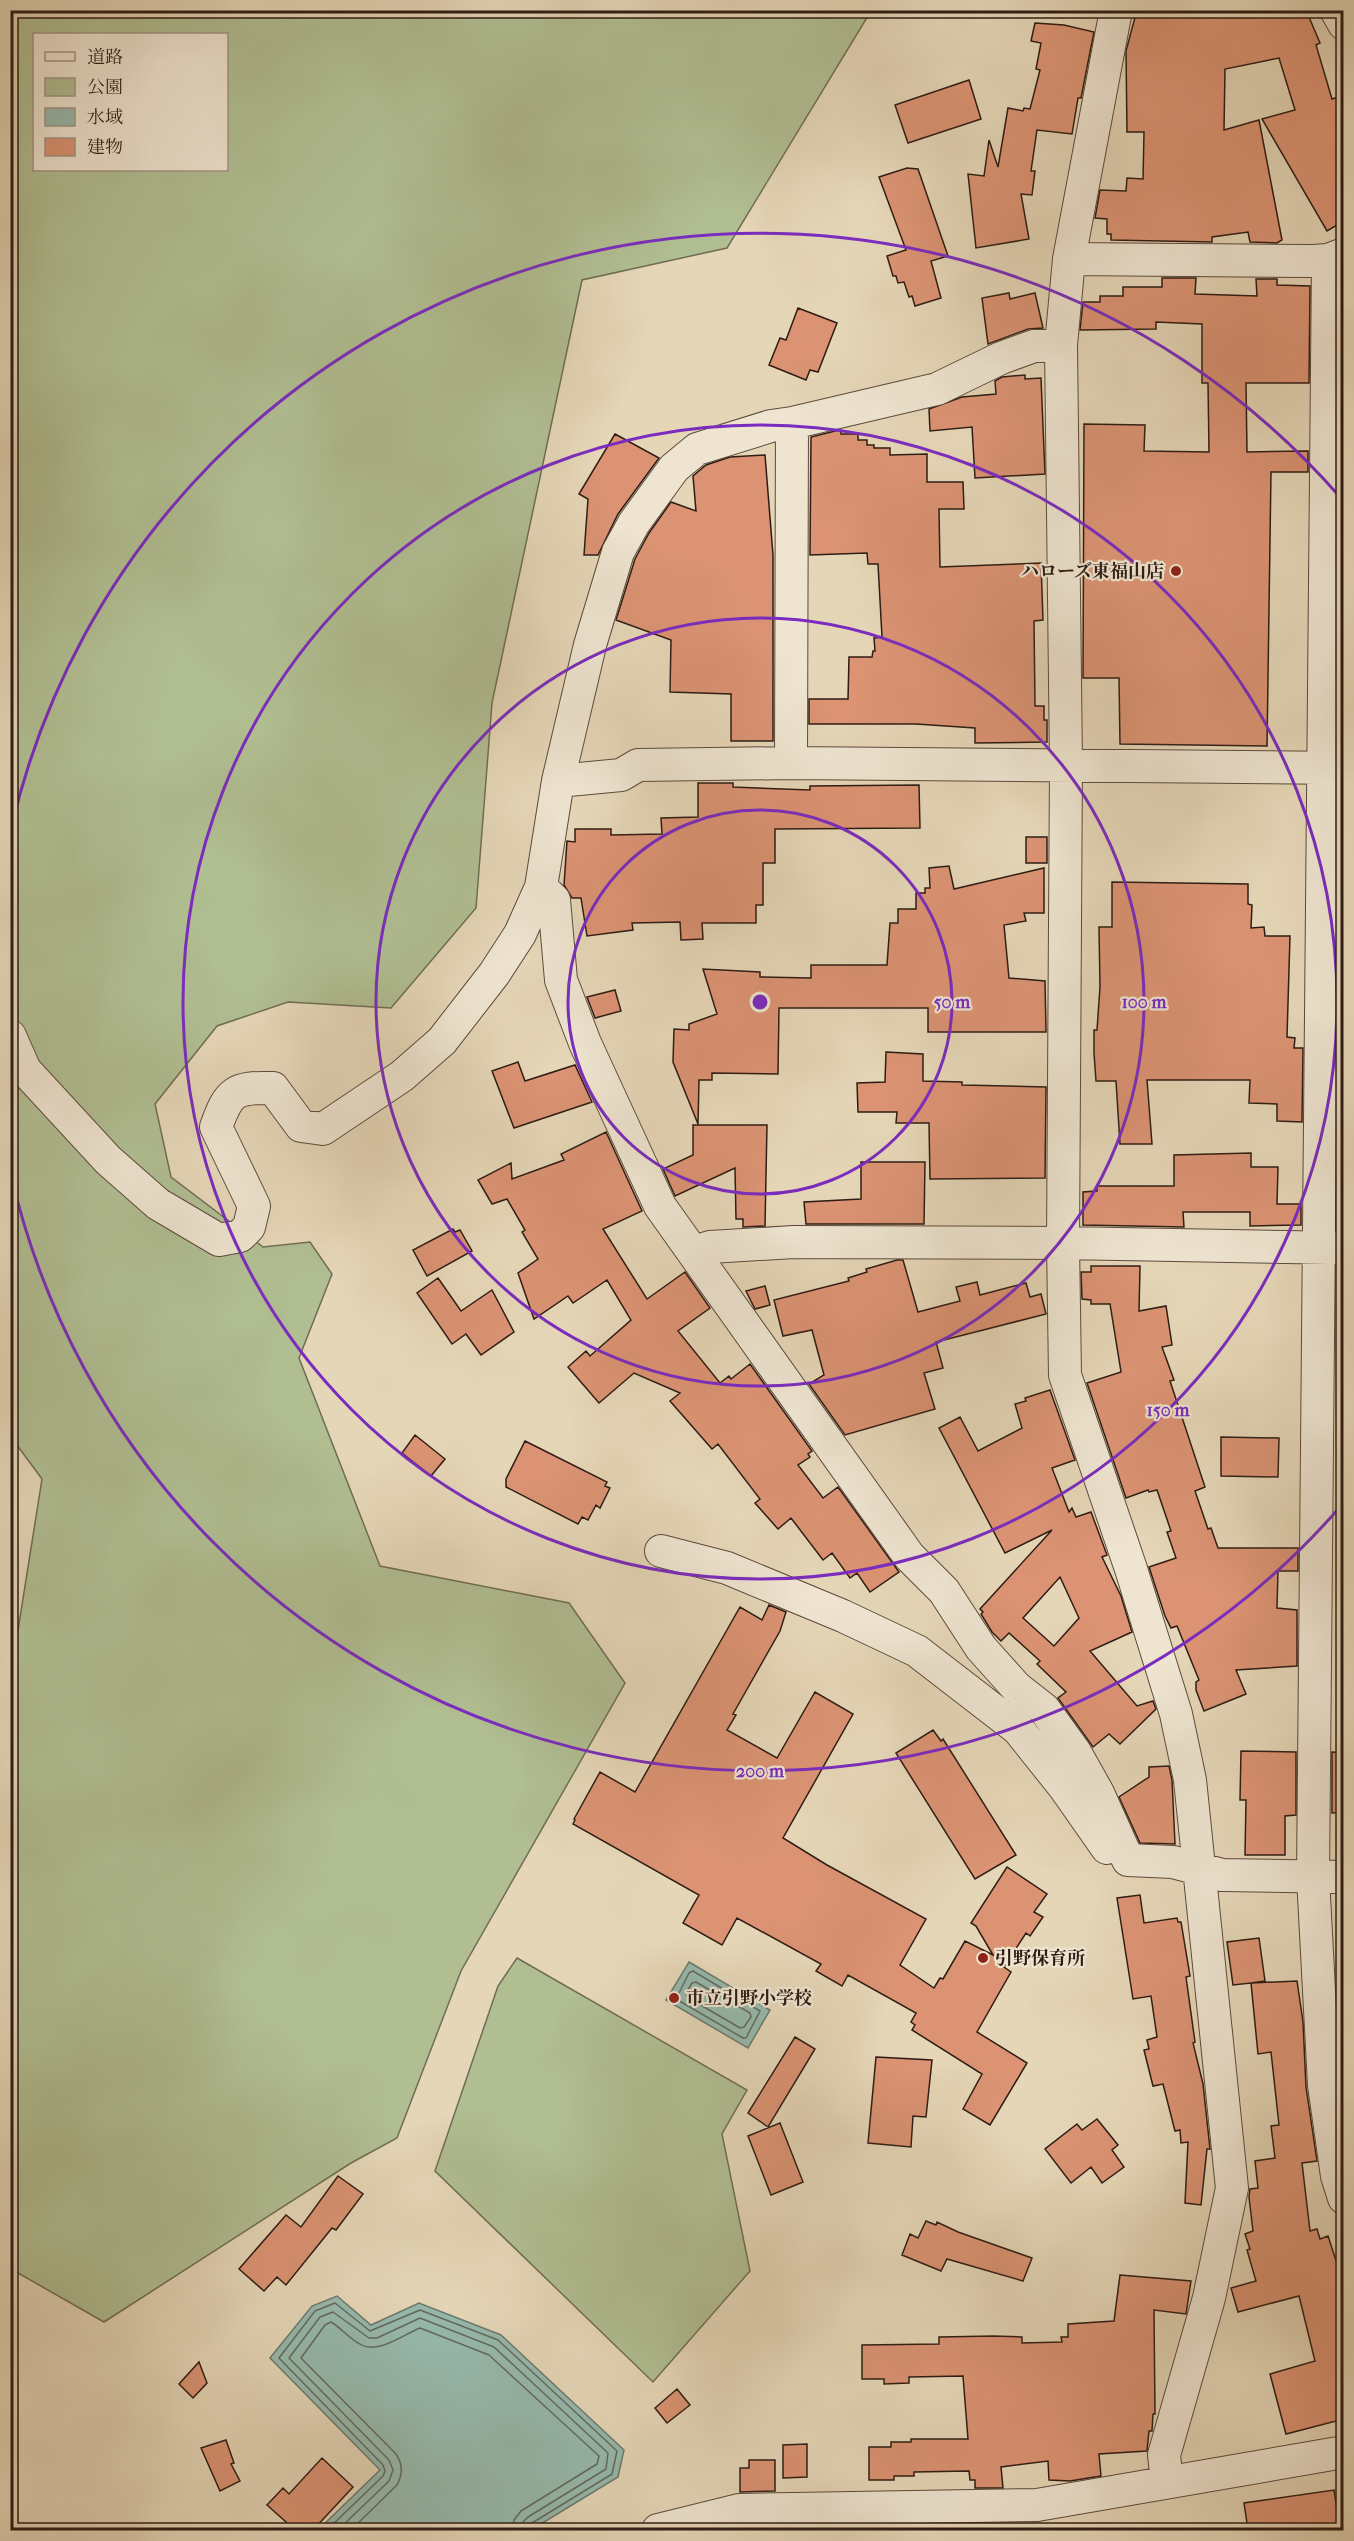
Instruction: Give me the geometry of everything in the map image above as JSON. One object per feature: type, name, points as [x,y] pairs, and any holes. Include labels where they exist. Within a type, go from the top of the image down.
[{"type":"street","points":[[1116,10],[1069,259],[1061,345],[1066,765],[1063,1243],[1065,1375],[1131,1569],[1176,1714],[1190,1780],[1232,2188],[1209,2298],[1164,2455],[1167,2482]]},
{"type":"street","points":[[1336,10],[1344,24]]},
{"type":"street","points":[[1069,259],[1336,257],[1332,1248],[1313,1877],[1324,2085],[1337,2176],[1344,2199]]},
{"type":"street","points":[[10,1036],[25,1070],[108,1160],[158,1204],[219,1240],[240,1236],[249,1227],[254,1206],[216,1128],[225,1101],[245,1087],[273,1088],[301,1126],[323,1129],[402,1076],[442,1041],[494,974],[520,934],[541,887],[558,781],[590,645],[618,552],[634,523],[674,468],[697,449],[771,426],[937,389],[1001,358],[1034,346],[1061,345]]},
{"type":"street","points":[[791,763],[792,423]]},
{"type":"street","points":[[558,781],[621,775],[638,765],[791,763],[1334,768]]},
{"type":"street","points":[[541,887],[554,900],[561,980],[585,1043],[660,1206],[909,1556],[944,1591],[981,1648],[1016,1687],[1044,1709],[1075,1752],[1098,1793],[1128,1860]]},
{"type":"street","points":[[694,1252],[710,1247],[794,1242],[1063,1243],[1332,1248]]},
{"type":"street","points":[[662,1551],[738,1573],[843,1616],[917,1652],[1018,1729],[1065,1788],[1112,1855],[1128,1860],[1173,1862],[1222,1875],[1344,1877]]},
{"type":"street","points":[[658,2530],[739,2510],[1038,2518],[1167,2482],[1344,2452]]},
{"type":"green space","points":[[11,11],[871,11],[727,248],[582,280],[492,703],[476,908],[391,1008],[288,1002],[217,1026],[155,1104],[171,1177],[263,1247],[310,1242],[332,1274],[299,1358],[380,1566],[569,1603],[625,1683],[461,1971],[397,2138],[351,2163],[104,2322],[11,2269],[10,1653],[15,1649],[42,1479],[11,1437]]},
{"type":"green space","points":[[517,1958],[747,2090],[722,2134],[750,2271],[653,2382],[435,2171],[498,1986]]},
{"type":"water","points":[[689,1962],[770,2010],[748,2048],[666,2000]]},
{"type":"water","points":[[337,2296],[371,2325],[419,2303],[501,2335],[624,2450],[618,2477],[531,2530],[318,2530],[380,2470],[270,2358],[312,2306]]},
{"type":"building","points":[[1137,10],[1306,10],[1320,43],[1316,45],[1332,99],[1344,95],[1344,221],[1327,231],[1262,119],[1295,110],[1279,58],[1225,69],[1224,130],[1259,120],[1282,240],[1277,243],[1250,242],[1248,232],[1212,237],[1212,242],[1111,240],[1111,234],[1107,234],[1107,219],[1095,218],[1100,190],[1126,191],[1127,178],[1143,179],[1144,132],[1127,132],[1126,51]]},
{"type":"building","points":[[1035,23],[1064,25],[1094,32],[1072,134],[1037,130],[1031,171],[1035,171],[1032,195],[1021,194],[1029,239],[976,248],[968,174],[984,176],[989,140],[998,167],[1008,108],[1023,111],[1024,108],[1030,109],[1040,70],[1036,69],[1041,43],[1031,41]]},
{"type":"building","points":[[969,80],[981,119],[908,143],[895,105]]},
{"type":"building","points":[[907,168],[918,169],[948,256],[931,261],[941,298],[915,306],[904,282],[898,283],[896,276],[893,276],[887,256],[906,250],[879,177]]},
{"type":"building","name":"ハローズ東福山店","points":[[1162,278],[1196,278],[1195,294],[1257,296],[1256,279],[1277,279],[1277,285],[1310,286],[1309,383],[1246,383],[1247,452],[1308,451],[1308,472],[1271,472],[1267,746],[1120,744],[1119,678],[1083,678],[1084,424],[1145,425],[1144,451],[1209,452],[1208,383],[1202,383],[1202,324],[1156,322],[1156,329],[1080,330],[1083,302],[1100,302],[1100,296],[1123,296],[1123,287],[1162,287]]},
{"type":"building","points":[[1009,293],[1010,299],[1035,293],[1043,328],[1028,329],[988,344],[982,298]]},
{"type":"building","points":[[798,308],[837,323],[818,372],[810,370],[806,380],[769,365],[780,338],[786,340]]},
{"type":"building","points":[[1025,375],[1025,379],[1041,378],[1045,474],[975,478],[972,427],[930,431],[929,409],[962,397],[996,394],[995,381],[1002,377]]},
{"type":"building","points":[[839,430],[841,434],[858,434],[858,440],[867,440],[867,445],[874,445],[874,448],[890,448],[890,455],[927,454],[927,482],[963,482],[964,509],[939,509],[940,567],[1041,563],[1043,620],[1034,621],[1035,706],[1044,706],[1044,720],[1047,720],[1047,742],[975,743],[975,728],[916,724],[809,724],[809,699],[848,699],[849,657],[872,657],[875,651],[874,638],[882,637],[878,564],[868,564],[867,553],[810,555],[811,437]]},
{"type":"building","points":[[615,434],[659,458],[618,514],[598,555],[584,555],[588,499],[579,494]]},
{"type":"building","points":[[765,455],[773,555],[773,741],[731,741],[731,694],[670,692],[671,640],[616,620],[635,559],[649,533],[671,502],[696,511],[693,476],[706,465],[730,457]]},
{"type":"building","points":[[698,783],[733,783],[733,787],[810,790],[810,786],[919,785],[920,828],[775,829],[775,863],[763,863],[763,905],[756,905],[756,923],[702,923],[703,939],[681,940],[680,922],[632,923],[633,930],[587,936],[581,898],[572,898],[564,885],[567,841],[575,842],[575,829],[611,829],[611,835],[662,834],[661,818],[698,817]]},
{"type":"building","points":[[1026,837],[1047,837],[1047,863],[1026,863]]},
{"type":"building","points":[[949,866],[954,889],[1044,868],[1044,913],[1024,913],[1026,921],[1004,925],[1009,978],[1045,981],[1046,1032],[928,1032],[928,1008],[779,1008],[778,1074],[712,1073],[712,1080],[699,1080],[698,1124],[673,1062],[674,1029],[689,1030],[689,1024],[717,1014],[703,969],[760,972],[760,977],[811,978],[811,965],[887,965],[890,923],[898,923],[898,909],[916,909],[916,893],[925,893],[925,888],[930,888],[929,868]]},
{"type":"building","points":[[1112,882],[1248,884],[1248,904],[1252,905],[1251,928],[1264,927],[1265,936],[1290,936],[1287,1037],[1295,1038],[1294,1048],[1303,1048],[1302,1122],[1277,1121],[1277,1104],[1249,1103],[1250,1080],[1147,1080],[1152,1144],[1120,1144],[1116,1081],[1096,1081],[1094,1053],[1094,1030],[1097,1030],[1100,987],[1099,927],[1112,927]]},
{"type":"building","points":[[615,990],[621,1011],[595,1018],[587,997]]},
{"type":"building","points":[[886,1052],[923,1054],[923,1081],[962,1082],[962,1085],[1046,1087],[1045,1178],[930,1179],[929,1123],[896,1123],[897,1112],[858,1112],[857,1083],[885,1082]]},
{"type":"building","points":[[518,1062],[525,1081],[575,1065],[592,1102],[514,1128],[492,1071]]},
{"type":"building","points":[[693,1125],[767,1125],[765,1226],[743,1227],[743,1219],[736,1219],[735,1168],[675,1196],[663,1169],[693,1155]]},
{"type":"building","points":[[606,1132],[642,1211],[603,1229],[647,1299],[685,1272],[710,1308],[678,1331],[720,1383],[729,1376],[731,1379],[750,1364],[812,1451],[808,1454],[810,1457],[798,1465],[823,1498],[838,1487],[899,1572],[870,1592],[857,1573],[850,1578],[832,1553],[823,1560],[791,1518],[778,1529],[755,1503],[760,1499],[718,1444],[712,1449],[670,1401],[680,1393],[634,1373],[599,1403],[568,1367],[586,1351],[590,1356],[631,1320],[607,1280],[573,1303],[568,1296],[534,1319],[518,1273],[538,1259],[522,1232],[525,1230],[507,1199],[492,1204],[478,1180],[511,1163],[512,1179],[564,1160],[561,1154]]},
{"type":"building","points":[[1251,1153],[1251,1167],[1278,1167],[1277,1204],[1301,1204],[1301,1225],[1250,1226],[1250,1212],[1183,1212],[1184,1227],[1083,1225],[1083,1192],[1097,1191],[1097,1186],[1174,1186],[1174,1155]]},
{"type":"building","points":[[861,1162],[925,1162],[924,1224],[806,1224],[804,1202],[861,1199]]},
{"type":"building","points":[[453,1229],[455,1232],[460,1230],[472,1251],[427,1276],[413,1250]]},
{"type":"building","points":[[903,1260],[918,1312],[960,1301],[956,1287],[977,1282],[980,1295],[1026,1283],[1030,1297],[1041,1294],[1046,1314],[936,1342],[943,1368],[924,1373],[935,1409],[845,1435],[809,1384],[824,1375],[812,1330],[783,1336],[774,1300],[849,1281],[848,1278],[867,1272],[866,1269]]},
{"type":"building","points":[[1091,1266],[1140,1266],[1139,1311],[1166,1306],[1172,1345],[1162,1347],[1174,1380],[1170,1381],[1205,1487],[1195,1491],[1208,1529],[1211,1528],[1218,1548],[1298,1548],[1298,1571],[1278,1571],[1277,1608],[1297,1610],[1297,1666],[1236,1670],[1246,1694],[1204,1711],[1196,1690],[1196,1682],[1199,1680],[1177,1626],[1171,1628],[1165,1616],[1149,1567],[1176,1558],[1167,1532],[1171,1531],[1157,1490],[1149,1492],[1148,1490],[1126,1498],[1087,1383],[1121,1372],[1110,1304],[1091,1304],[1091,1300],[1082,1299],[1081,1272],[1091,1272]]},
{"type":"building","points":[[438,1278],[461,1311],[492,1290],[514,1332],[481,1355],[466,1334],[452,1344],[417,1293]]},
{"type":"building","points":[[765,1286],[770,1305],[755,1309],[746,1291]]},
{"type":"building","points":[[1050,1390],[1075,1460],[1052,1468],[1069,1512],[1072,1508],[1076,1517],[1091,1512],[1107,1555],[1102,1557],[1121,1596],[1132,1632],[1090,1651],[1137,1706],[1153,1701],[1156,1709],[1120,1744],[1109,1734],[1093,1747],[1058,1698],[1066,1692],[1037,1664],[1040,1661],[1009,1633],[1001,1641],[992,1632],[981,1614],[983,1612],[980,1609],[1052,1530],[1005,1553],[939,1428],[960,1417],[978,1451],[1022,1428],[1015,1404],[1026,1401],[1025,1398]],"holes":[[[1060,1577],[1079,1618],[1054,1646],[1023,1618]]]},
{"type":"building","points":[[415,1435],[445,1459],[431,1476],[402,1453]]},
{"type":"building","points":[[1221,1437],[1279,1438],[1278,1477],[1221,1476]]},
{"type":"building","points":[[525,1441],[607,1482],[605,1486],[610,1488],[600,1508],[596,1505],[588,1520],[582,1517],[578,1524],[506,1487],[506,1479]]},
{"type":"building","points":[[769,1605],[786,1612],[780,1631],[733,1714],[736,1715],[727,1730],[777,1758],[815,1692],[853,1714],[783,1838],[827,1865],[926,1919],[900,1965],[934,1988],[940,1978],[943,1979],[965,1941],[993,1955],[976,1926],[971,1923],[1007,1867],[1047,1894],[1034,1912],[1043,1917],[1030,1936],[1026,1933],[1004,1967],[1011,1972],[977,2032],[1027,2063],[990,2125],[963,2109],[982,2074],[912,2030],[915,2025],[911,2022],[916,2013],[848,1975],[842,1986],[816,1971],[821,1964],[737,1918],[722,1945],[683,1923],[699,1895],[573,1824],[600,1772],[635,1792],[740,1607],[762,1620]]},
{"type":"building","points":[[933,1730],[941,1741],[943,1739],[1016,1855],[975,1879],[896,1753]]},
{"type":"building","points":[[1241,1751],[1296,1752],[1296,1815],[1285,1816],[1285,1855],[1245,1855],[1246,1800],[1240,1800]]},
{"type":"building","points":[[1332,1752],[1344,1753],[1344,1812],[1332,1813]]},
{"type":"building","points":[[1169,1766],[1172,1780],[1175,1844],[1140,1843],[1119,1797],[1149,1777],[1149,1767]]},
{"type":"building","points":[[1140,1895],[1144,1923],[1177,1918],[1178,1922],[1181,1922],[1190,1976],[1186,1977],[1195,2042],[1193,2043],[1203,2084],[1210,2149],[1207,2149],[1201,2205],[1185,2203],[1188,2142],[1181,2143],[1180,2130],[1175,2131],[1163,2084],[1153,2086],[1144,2050],[1149,2049],[1147,2040],[1157,2037],[1151,1996],[1133,1999],[1117,1898]]},
{"type":"building","points":[[1259,1938],[1265,1981],[1233,1985],[1227,1942]]},
{"type":"building","points":[[1297,1981],[1303,2022],[1306,2087],[1317,2161],[1302,2163],[1310,2231],[1317,2229],[1320,2239],[1328,2236],[1344,2285],[1344,2419],[1286,2434],[1270,2374],[1315,2361],[1299,2296],[1238,2312],[1231,2288],[1256,2281],[1245,2234],[1253,2231],[1250,2189],[1258,2188],[1255,2161],[1275,2158],[1271,2126],[1279,2125],[1271,2052],[1258,2054],[1251,1983]]},
{"type":"building","points":[[795,2037],[815,2049],[768,2127],[748,2113]]},
{"type":"building","points":[[876,2057],[932,2060],[926,2117],[913,2116],[911,2147],[868,2143]]},
{"type":"building","points":[[1097,2119],[1118,2145],[1112,2150],[1124,2167],[1102,2183],[1091,2167],[1071,2183],[1045,2149],[1077,2124],[1082,2130]]},
{"type":"building","points":[[780,2123],[803,2182],[771,2195],[748,2136]]},
{"type":"building","points":[[338,2176],[363,2194],[336,2230],[332,2228],[286,2285],[277,2277],[264,2291],[239,2269],[286,2215],[301,2227]]},
{"type":"building","points":[[926,2221],[936,2225],[937,2222],[958,2232],[1032,2258],[1023,2281],[947,2259],[941,2271],[902,2255],[910,2234],[918,2238]]},
{"type":"building","points":[[1120,2275],[1191,2281],[1186,2314],[1154,2310],[1155,2414],[1153,2414],[1152,2431],[1149,2431],[1147,2451],[1099,2454],[1101,2476],[1070,2481],[1049,2480],[1048,2461],[1001,2467],[1003,2488],[975,2488],[975,2480],[970,2480],[969,2471],[914,2472],[914,2476],[894,2476],[894,2480],[869,2480],[869,2447],[891,2447],[891,2442],[911,2442],[911,2439],[968,2439],[963,2376],[909,2377],[909,2383],[884,2384],[884,2379],[862,2379],[862,2345],[939,2344],[939,2337],[994,2336],[1022,2337],[1022,2343],[1062,2342],[1061,2337],[1068,2337],[1068,2324],[1114,2321]]},
{"type":"building","points":[[199,2362],[207,2383],[193,2398],[179,2384]]},
{"type":"building","points":[[677,2389],[690,2405],[667,2423],[655,2408]]},
{"type":"building","points":[[226,2440],[234,2463],[231,2464],[240,2481],[220,2491],[201,2448]]},
{"type":"building","points":[[807,2444],[807,2477],[783,2478],[783,2445]]},
{"type":"building","points":[[322,2458],[353,2487],[313,2530],[295,2530],[267,2505],[283,2488],[289,2494]]},
{"type":"building","points":[[749,2460],[775,2460],[775,2491],[740,2492],[740,2468],[749,2468]]},
{"type":"building","points":[[1334,2490],[1340,2530],[1248,2530],[1244,2503]]},
{"type":"building","points":[[977,2524],[1005,2524],[1006,2530],[977,2530]]},
{"type":"place","name":"ハローズ東福山店","points":[[1176,571]]},
{"type":"place","name":"引野保育所","points":[[983,1958]]},
{"type":"place","name":"市立引野小学校","points":[[674,1998]]}]
